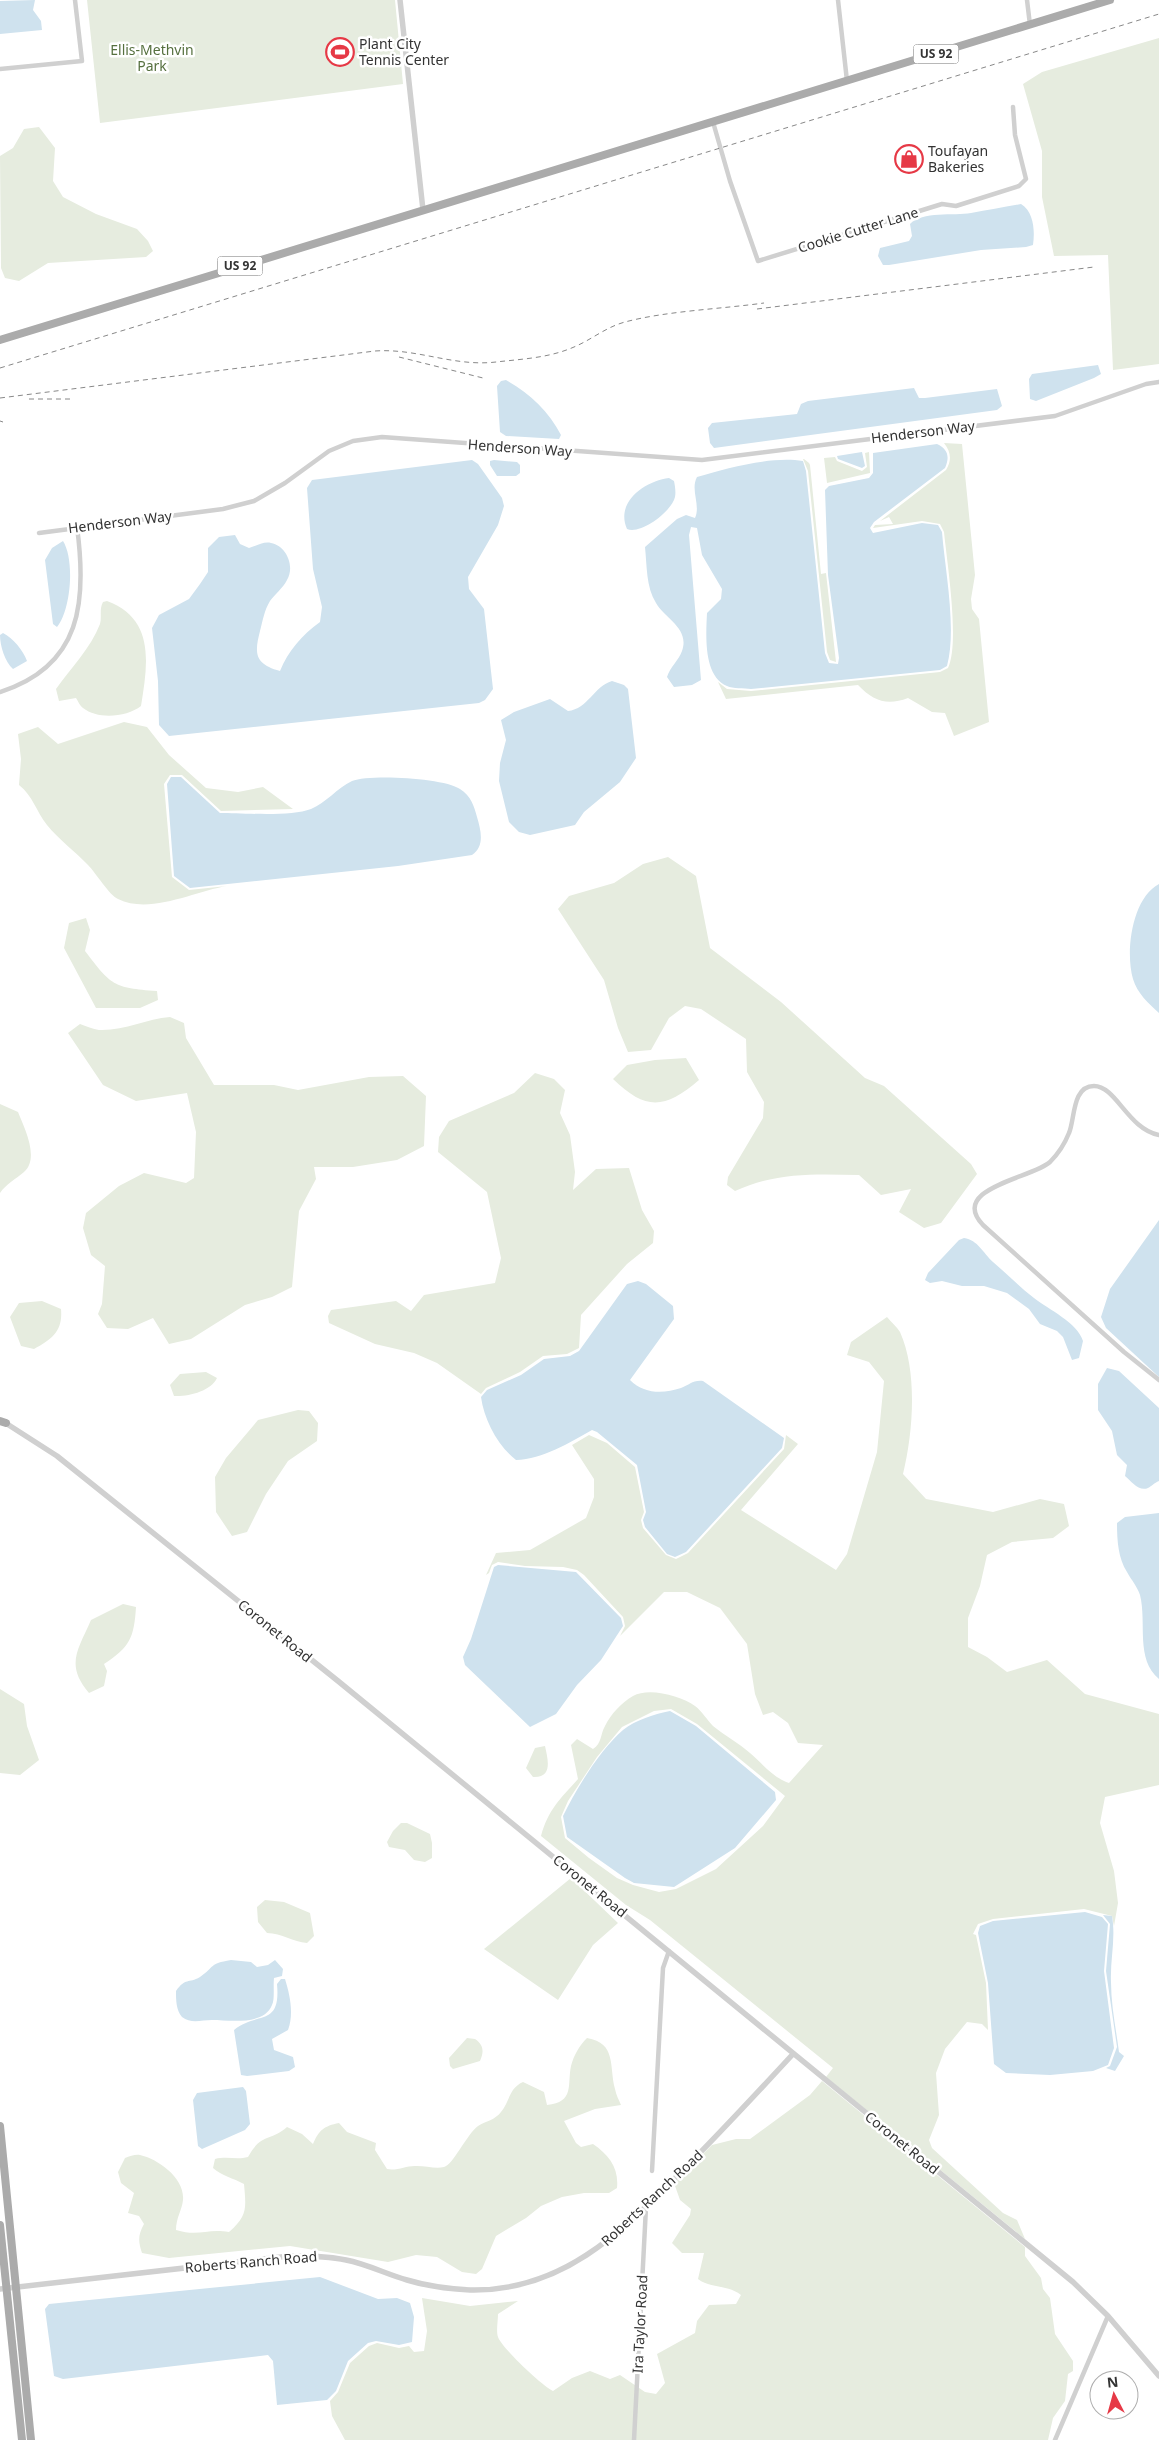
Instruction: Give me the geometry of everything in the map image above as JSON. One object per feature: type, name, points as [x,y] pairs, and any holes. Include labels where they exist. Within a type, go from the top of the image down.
[{"type":"main road","name":"US 92","points":[[0,340],[1110,0]]},
{"type":"main road","points":[[0,2126],[8,2288]]},
{"type":"main road","points":[[0,2218],[4,2224],[14,2364],[22,2440]]},
{"type":"main road","points":[[0,2225],[8,2288],[24,2367],[31,2440]]},
{"type":"main road","points":[[14,2364],[19,2373],[25,2431],[31,2440]]},
{"type":"street","points":[[0,69],[82,61],[75,0]]},
{"type":"street","points":[[400,0],[423,210]]},
{"type":"street","points":[[838,0],[847,81]]},
{"type":"street","points":[[1027,0],[1030,24]]},
{"type":"street","name":"Cookie Cutter Lane","points":[[713,122],[730,181],[758,261],[942,204],[956,206],[1020,186],[1026,179],[1015,135],[1013,107]]},
{"type":"street","name":"Henderson Way","points":[[39,532],[223,509],[254,501],[285,483],[329,451],[353,441],[382,437],[702,460],[1065,414],[1146,384],[1159,382]]},
{"type":"street","points":[[0,692],[30,679],[44,669],[69,638],[78,618],[82,590],[77,527]]},
{"type":"street","points":[[1159,1135],[1141,1129],[1131,1120],[1112,1095],[1102,1088],[1093,1086],[1085,1089],[1075,1107],[1070,1132],[1050,1162],[1030,1173],[988,1189],[976,1202],[975,1209],[978,1219],[983,1225],[1130,1358],[1159,1380]]},
{"type":"street","name":"Coronet Road","points":[[2,1420],[76,1471],[669,1951],[1073,2282],[1108,2316],[1159,2376]]},
{"type":"street","points":[[652,2171],[663,1968],[669,1951]]},
{"type":"street","name":"Roberts Ranch Road","points":[[8,2288],[290,2256],[326,2256],[348,2260],[407,2280],[439,2287],[472,2290],[522,2284],[554,2273],[584,2259],[617,2235],[794,2054]]},
{"type":"street","name":"Ira Taylor Road","points":[[634,2440],[646,2207]]},
{"type":"street","points":[[1055,2440],[1108,2316]]},
{"type":"green space","name":"Ellis-Methvin Park","points":[[87,0],[395,0],[403,84],[100,123]]},
{"type":"green space","points":[[1159,38],[1159,364],[1113,370],[1108,255],[1054,256],[1042,197],[1042,151],[1023,84],[1042,72]]},
{"type":"green space","points":[[39,127],[55,148],[53,181],[63,197],[96,214],[137,229],[148,241],[153,251],[146,257],[48,263],[19,281],[5,278],[1,268],[0,156],[13,148],[24,129]]},
{"type":"green space","points":[[944,443],[962,444],[975,575],[971,599],[972,609],[979,619],[989,722],[954,736],[945,713],[932,712],[908,698],[887,702],[869,695],[858,685],[726,699],[718,682],[727,689],[751,691],[940,672],[948,668],[953,640],[953,622],[944,532],[940,524],[922,521],[873,528],[875,525],[893,524],[889,517],[880,521],[946,470],[950,456]]},
{"type":"green space","points":[[869,452],[870,473],[827,483],[824,458],[835,457],[837,461],[862,471],[867,467],[865,453]]},
{"type":"green space","points":[[803,459],[810,465],[821,574],[826,573],[836,662],[830,660],[827,652],[808,471]]},
{"type":"green space","points":[[107,601],[123,609],[134,619],[141,631],[145,644],[146,659],[141,706],[128,713],[112,716],[89,712],[82,707],[76,698],[59,701],[56,689],[80,658],[96,633],[100,624],[103,602]]},
{"type":"green space","points":[[124,722],[147,727],[169,755],[206,788],[238,792],[263,787],[293,809],[221,811],[182,775],[170,775],[164,784],[172,877],[189,890],[227,886],[158,903],[131,903],[118,899],[114,897],[88,865],[43,820],[28,794],[19,785],[21,759],[18,734],[38,727],[58,744]]},
{"type":"green space","points":[[668,857],[696,876],[710,948],[781,1002],[865,1078],[884,1086],[971,1164],[977,1174],[941,1223],[924,1228],[899,1212],[911,1189],[881,1195],[859,1175],[780,1177],[765,1180],[735,1191],[727,1185],[728,1177],[763,1118],[764,1102],[747,1072],[746,1039],[701,1009],[685,1006],[669,1018],[651,1050],[628,1052],[618,1028],[604,980],[558,909],[569,896],[614,883],[643,864]]},
{"type":"green space","points":[[86,918],[90,930],[85,951],[101,971],[114,983],[122,986],[157,991],[158,1000],[140,1008],[96,1008],[64,948],[69,923]]},
{"type":"green space","points":[[170,1017],[184,1023],[186,1038],[214,1085],[274,1085],[298,1090],[369,1077],[403,1076],[426,1096],[424,1146],[397,1160],[353,1167],[314,1167],[316,1179],[299,1211],[292,1287],[272,1297],[245,1305],[191,1339],[169,1344],[153,1318],[128,1329],[107,1328],[98,1314],[102,1304],[105,1266],[91,1255],[83,1228],[86,1213],[119,1186],[144,1173],[186,1183],[194,1178],[196,1132],[187,1093],[136,1101],[103,1085],[68,1033],[80,1024],[97,1030],[108,1030]]},
{"type":"green space","points":[[686,1058],[699,1080],[676,1097],[666,1101],[646,1101],[636,1097],[613,1079],[627,1065],[655,1060]]},
{"type":"green space","points":[[535,1073],[554,1079],[565,1090],[560,1113],[570,1135],[575,1172],[573,1190],[596,1169],[629,1168],[642,1210],[654,1231],[653,1243],[627,1264],[581,1315],[579,1348],[567,1354],[543,1356],[520,1372],[486,1388],[481,1394],[437,1363],[414,1353],[375,1344],[329,1323],[328,1316],[331,1310],[396,1301],[411,1311],[424,1295],[495,1283],[501,1258],[487,1192],[438,1152],[439,1137],[449,1121],[514,1093]]},
{"type":"green space","points":[[0,1104],[18,1112],[27,1134],[31,1159],[29,1166],[24,1172],[8,1184],[0,1193]]},
{"type":"green space","points":[[42,1301],[61,1309],[58,1329],[51,1338],[34,1349],[21,1346],[10,1317],[19,1303]]},
{"type":"green space","points":[[887,1317],[900,1332],[906,1348],[909,1365],[912,1403],[909,1440],[903,1474],[926,1499],[993,1512],[1040,1499],[1064,1504],[1069,1526],[1053,1538],[1012,1542],[987,1555],[980,1586],[968,1618],[968,1647],[987,1657],[1007,1672],[1047,1660],[1085,1694],[1159,1714],[1159,1785],[1105,1797],[1100,1823],[1114,1871],[1118,1903],[1114,1926],[1112,1916],[1084,1909],[993,1919],[978,1924],[973,1934],[976,1935],[986,1983],[988,2030],[982,2024],[967,2022],[945,2049],[936,2073],[939,2115],[929,2140],[932,2148],[1003,2213],[1017,2220],[1025,2239],[826,2077],[833,2068],[650,1920],[626,1905],[541,1836],[551,1812],[578,1779],[571,1745],[577,1739],[593,1749],[598,1744],[605,1726],[613,1713],[620,1705],[640,1693],[665,1694],[689,1702],[700,1710],[713,1726],[746,1749],[773,1774],[789,1783],[823,1745],[798,1743],[788,1723],[773,1712],[763,1715],[755,1694],[747,1644],[720,1608],[687,1592],[664,1592],[620,1636],[625,1626],[623,1617],[584,1575],[577,1570],[563,1567],[525,1566],[498,1562],[492,1565],[489,1573],[486,1575],[496,1553],[530,1550],[586,1518],[594,1497],[594,1479],[572,1445],[589,1435],[607,1443],[635,1467],[644,1512],[641,1520],[643,1528],[666,1555],[676,1559],[688,1553],[784,1449],[786,1435],[798,1444],[741,1510],[836,1570],[847,1554],[877,1452],[884,1381],[869,1362],[847,1355],[851,1342]],"holes":[[[671,1709],[697,1724],[785,1796],[763,1826],[716,1869],[676,1889],[659,1892],[633,1885],[617,1878],[565,1838],[561,1817],[568,1801],[597,1757],[622,1727],[654,1711]]]},
{"type":"green space","points":[[206,1372],[217,1378],[210,1386],[192,1394],[174,1396],[170,1385],[180,1374]]},
{"type":"green space","points":[[298,1410],[309,1411],[318,1423],[317,1441],[288,1461],[266,1494],[247,1532],[232,1536],[216,1512],[215,1477],[226,1458],[258,1420]]},
{"type":"green space","points":[[123,1604],[136,1607],[132,1634],[125,1647],[104,1664],[107,1671],[104,1686],[89,1693],[77,1674],[76,1657],[78,1649],[91,1620]]},
{"type":"green space","points":[[0,1689],[24,1704],[27,1726],[39,1760],[20,1775],[0,1773]]},
{"type":"green space","points":[[545,1746],[548,1767],[544,1775],[533,1777],[526,1768],[535,1748]]},
{"type":"green space","points":[[401,1823],[407,1823],[430,1834],[432,1858],[425,1862],[414,1860],[405,1850],[389,1847],[387,1842],[393,1831]]},
{"type":"green space","points":[[571,1878],[618,1923],[593,1945],[558,2000],[484,1949]]},
{"type":"green space","points":[[265,1900],[284,1902],[310,1913],[314,1936],[307,1943],[278,1934],[267,1933],[258,1922],[257,1907]]},
{"type":"green space","points":[[467,2038],[475,2039],[482,2046],[483,2052],[480,2061],[453,2069],[450,2066],[449,2058]]},
{"type":"green space","points":[[587,2038],[597,2041],[607,2051],[610,2057],[615,2091],[621,2105],[595,2109],[564,2121],[576,2143],[581,2147],[593,2144],[608,2157],[615,2168],[617,2188],[609,2193],[584,2193],[562,2197],[541,2206],[526,2218],[496,2236],[482,2269],[476,2274],[462,2272],[437,2257],[416,2255],[388,2262],[290,2246],[169,2258],[142,2253],[139,2238],[144,2224],[139,2216],[128,2213],[134,2193],[121,2183],[118,2172],[125,2158],[137,2155],[147,2157],[162,2165],[180,2184],[183,2200],[176,2230],[191,2233],[229,2232],[243,2216],[245,2205],[244,2184],[216,2171],[213,2168],[215,2159],[248,2157],[262,2140],[281,2132],[287,2127],[302,2134],[313,2144],[317,2135],[323,2129],[339,2123],[347,2132],[376,2143],[375,2150],[387,2169],[413,2166],[444,2167],[452,2161],[478,2126],[499,2115],[512,2091],[523,2082],[544,2092],[547,2105],[562,2100],[568,2092],[571,2066],[574,2058],[579,2047]]},
{"type":"green space","points":[[822,2081],[1025,2247],[1025,2256],[1041,2278],[1043,2289],[1050,2298],[1055,2334],[1073,2361],[1073,2371],[1068,2374],[1065,2401],[1053,2418],[1048,2440],[345,2440],[332,2416],[330,2401],[338,2392],[350,2363],[369,2346],[377,2343],[399,2348],[409,2346],[414,2352],[424,2351],[427,2331],[422,2298],[470,2306],[518,2301],[498,2314],[498,2337],[523,2366],[553,2391],[572,2378],[590,2371],[610,2379],[620,2375],[645,2392],[656,2394],[665,2383],[657,2354],[695,2333],[697,2321],[709,2305],[736,2304],[741,2295],[730,2289],[708,2284],[698,2279],[704,2253],[682,2253],[672,2243],[690,2215],[691,2209],[680,2200],[674,2183],[712,2145],[736,2139],[750,2139],[810,2095]]},
{"type":"water","points":[[35,0],[33,10],[41,21],[42,30],[0,34],[0,1]]},
{"type":"water","points":[[1021,204],[1031,217],[1034,228],[1033,245],[981,250],[889,265],[883,265],[878,256],[880,248],[909,241],[912,236],[910,224],[922,217],[964,214]]},
{"type":"water","points":[[1098,365],[1101,374],[1094,378],[1036,401],[1030,399],[1029,379],[1032,374]]},
{"type":"water","points":[[506,380],[523,391],[544,410],[561,435],[559,439],[506,436],[500,432],[497,386],[501,381]]},
{"type":"water","points":[[914,388],[919,398],[997,389],[1002,406],[997,410],[714,448],[710,443],[708,428],[712,423],[797,414],[801,404],[808,401]]},
{"type":"water","points":[[937,444],[944,448],[947,454],[945,468],[874,522],[870,528],[873,533],[922,523],[938,525],[942,532],[951,617],[950,651],[947,666],[940,670],[751,689],[727,686],[719,681],[710,664],[706,632],[707,613],[721,599],[722,589],[702,555],[697,528],[691,527],[689,535],[701,680],[692,685],[674,687],[667,677],[682,651],[683,636],[675,624],[660,609],[650,590],[645,547],[677,519],[686,515],[695,518],[697,508],[695,482],[697,477],[763,461],[803,461],[806,471],[825,653],[829,663],[838,664],[839,658],[828,575],[825,490],[829,486],[869,478],[873,473],[873,453]]},
{"type":"water","points":[[862,452],[865,466],[862,468],[838,459],[837,456]]},
{"type":"water","points":[[472,460],[478,464],[502,498],[504,506],[498,525],[468,577],[469,589],[484,609],[493,689],[485,700],[479,703],[169,736],[159,725],[158,681],[152,628],[159,615],[189,599],[208,572],[208,548],[219,537],[235,535],[240,544],[249,548],[263,543],[271,543],[281,548],[288,558],[290,563],[289,575],[268,605],[257,646],[258,657],[261,661],[265,665],[280,671],[296,644],[320,622],[322,607],[313,569],[307,488],[312,480]]},
{"type":"water","points":[[490,461],[517,462],[520,465],[520,473],[516,476],[497,476],[490,465]]},
{"type":"water","points":[[669,478],[674,481],[675,497],[673,503],[662,515],[648,525],[633,530],[627,529],[624,519],[625,510],[634,495],[651,483]]},
{"type":"water","points":[[63,541],[69,560],[70,585],[66,609],[57,627],[53,624],[45,560],[52,548]]},
{"type":"water","points":[[3,633],[17,645],[27,661],[13,669],[5,658],[2,649],[0,635]]},
{"type":"water","points":[[612,681],[624,685],[628,689],[636,758],[620,782],[584,812],[575,825],[530,835],[519,832],[509,822],[499,781],[500,763],[506,740],[501,720],[514,712],[550,699],[568,711],[575,709],[586,702],[600,688]]},
{"type":"water","points":[[171,777],[181,777],[220,813],[254,814],[292,813],[311,809],[352,781],[361,779],[407,778],[439,782],[460,789],[469,798],[473,805],[481,833],[480,843],[472,855],[398,866],[190,888],[174,876],[167,784]]},
{"type":"water","points":[[1159,884],[1159,1013],[1137,989],[1133,979],[1130,955],[1133,927],[1137,913],[1142,901]]},
{"type":"water","points":[[1159,1220],[1159,1377],[1106,1328],[1101,1317],[1110,1289]]},
{"type":"water","points":[[964,1238],[977,1244],[993,1262],[1040,1303],[1075,1328],[1083,1341],[1079,1358],[1072,1360],[1063,1337],[1057,1331],[1040,1324],[1029,1309],[1007,1293],[984,1286],[962,1286],[942,1281],[930,1283],[925,1280],[928,1273],[959,1240]]},
{"type":"water","points":[[638,1281],[646,1284],[673,1306],[674,1319],[630,1380],[641,1388],[654,1392],[674,1390],[694,1382],[703,1381],[784,1438],[782,1448],[686,1552],[675,1557],[667,1554],[645,1527],[643,1520],[646,1512],[637,1465],[597,1432],[592,1430],[565,1445],[536,1457],[516,1460],[503,1447],[493,1432],[485,1415],[481,1397],[487,1390],[521,1375],[544,1359],[570,1356],[579,1351],[627,1284]]},
{"type":"water","points":[[1107,1368],[1119,1371],[1159,1408],[1159,1481],[1145,1489],[1141,1489],[1125,1476],[1127,1465],[1117,1455],[1112,1431],[1098,1410],[1098,1384]]},
{"type":"water","points":[[1159,1513],[1159,1679],[1152,1671],[1144,1651],[1140,1595],[1124,1567],[1120,1555],[1117,1523],[1125,1517]]},
{"type":"water","points":[[498,1565],[576,1572],[621,1618],[623,1626],[601,1660],[577,1685],[556,1714],[530,1727],[465,1665],[463,1657],[471,1639],[494,1567]]},
{"type":"water","points":[[670,1711],[696,1726],[775,1792],[776,1800],[735,1848],[674,1887],[634,1883],[625,1878],[567,1837],[563,1816],[589,1770],[614,1738],[639,1720]]},
{"type":"water","points":[[1085,1912],[1102,1917],[1108,1924],[1104,1971],[1114,2048],[1108,2065],[1093,2071],[1050,2075],[1006,2073],[994,2064],[988,1983],[978,1933],[980,1926],[993,1921]]},
{"type":"water","points":[[1103,1915],[1112,1916],[1112,1999],[1119,2052],[1124,2056],[1115,2071],[1106,2068],[1110,2066],[1117,2047],[1106,1971],[1110,1924]]},
{"type":"water","points":[[231,1960],[251,1962],[257,1967],[268,1965],[275,1960],[283,1969],[282,1976],[274,1978],[273,2002],[268,2012],[254,2019],[236,2021],[193,2021],[182,2017],[176,2001],[176,1991],[179,1987],[185,1982],[200,1977],[215,1964]]},
{"type":"water","points":[[281,1979],[285,1979],[291,2004],[291,2018],[288,2030],[272,2039],[274,2050],[293,2057],[295,2067],[289,2071],[241,2075],[234,2030],[243,2024],[271,2013],[277,1998],[277,1984]]},
{"type":"water","points":[[243,2087],[246,2091],[250,2124],[245,2130],[202,2149],[198,2146],[193,2100],[197,2093]]},
{"type":"water","points":[[320,2277],[378,2299],[397,2298],[410,2303],[414,2317],[412,2342],[399,2345],[376,2341],[368,2343],[348,2361],[336,2391],[327,2400],[277,2405],[273,2361],[268,2355],[63,2379],[54,2376],[45,2309],[49,2304]]},
{"type":"railway","points":[[0,368],[1159,14]]},
{"type":"railway","points":[[757,309],[1094,267]]},
{"type":"railway","points":[[0,398],[375,351],[406,352],[480,363],[526,359],[565,351],[611,327],[641,318],[764,303]]},
{"type":"railway","points":[[399,357],[483,378]]},
{"type":"railway","points":[[29,399],[71,399]]},
{"type":"place","name":"Plant City Tennis Center","points":[[340,52]]},
{"type":"place","name":"Toufayan Bakeries","points":[[909,159]]}]
